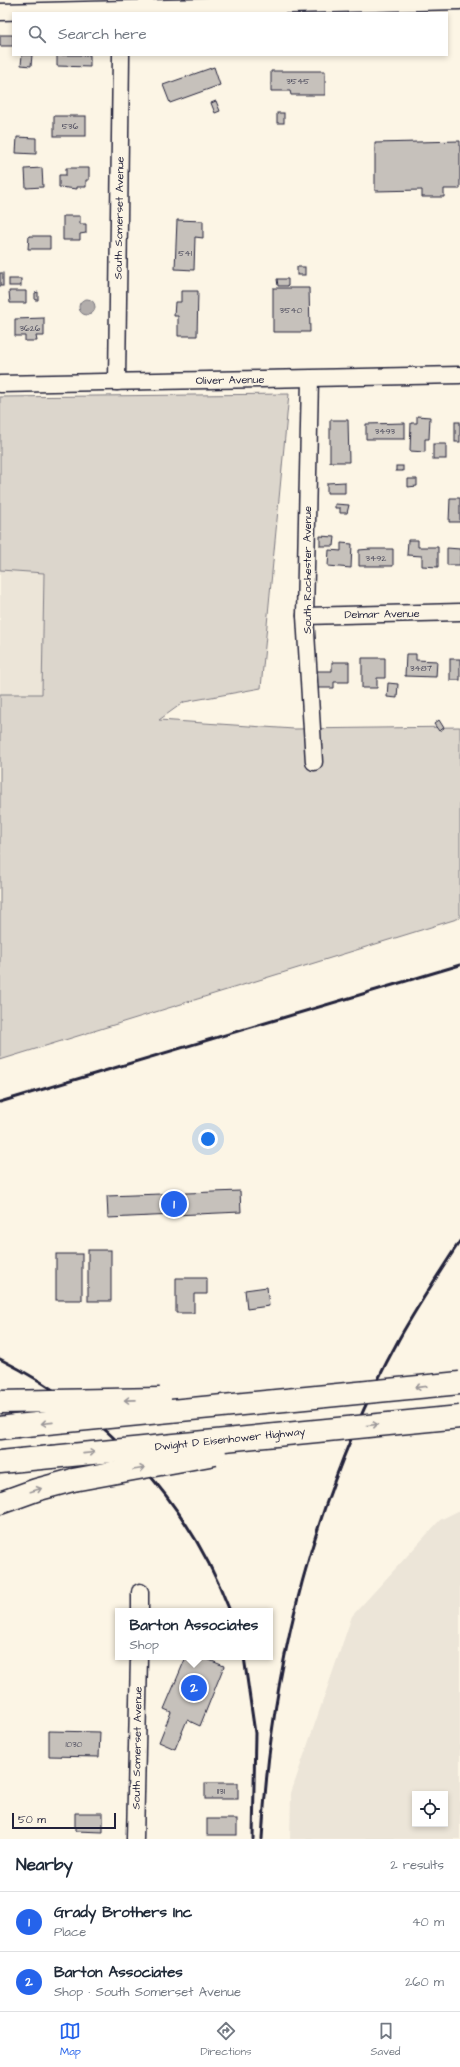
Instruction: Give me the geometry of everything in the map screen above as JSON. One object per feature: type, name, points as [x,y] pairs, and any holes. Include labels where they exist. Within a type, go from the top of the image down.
[{"type":"highway","points":[[8,1427],[460,1383]]},
{"type":"highway","points":[[0,1402],[323,1396]]},
{"type":"highway","name":"Dwight D Eisenhower Highway","points":[[0,1462],[460,1417]]},
{"type":"highway","points":[[0,1503],[36,1490],[73,1480],[338,1429]]},
{"type":"street","points":[[0,12],[306,2],[460,1]]},
{"type":"street","name":"South Somerset Avenue","points":[[117,382],[121,56]]},
{"type":"street","name":"Oliver Avenue","points":[[0,384],[460,375]]},
{"type":"street","name":"South Rochester Avenue","points":[[310,378],[305,616],[314,762]]},
{"type":"street","name":"Delmar Avenue","points":[[305,616],[460,612]]},
{"type":"street","points":[[140,1592],[140,1608]]},
{"type":"street","name":"South Somerset Avenue","points":[[135,1839],[139,1660]]},
{"type":"shaded area","points":[[84,299],[90,299],[95,304],[93,313],[90,315],[84,315],[79,310],[79,304]]},
{"type":"shaded area","points":[[289,394],[261,688],[184,702],[159,720],[294,729],[460,727],[460,918],[0,1060],[0,694],[42,694],[44,573],[0,570],[0,397]]},
{"type":"shaded area","points":[[0,570],[44,573],[42,695],[0,694]]},
{"type":"shaded area","points":[[460,1510],[460,1839],[290,1839],[291,1793],[352,1616],[440,1520]]},
{"type":"building","points":[[0,35],[12,35],[12,46],[0,46]]},
{"type":"building","points":[[22,56],[32,56],[31,66],[21,65]]},
{"type":"building","points":[[57,56],[90,56],[90,67],[57,66]]},
{"type":"building","points":[[214,67],[220,85],[170,103],[163,85]]},
{"type":"building","points":[[271,71],[325,71],[325,95],[291,95],[290,91],[271,91]]},
{"type":"building","points":[[216,101],[220,111],[215,113],[211,103]]},
{"type":"building","points":[[277,113],[284,113],[284,123],[277,123]]},
{"type":"building","points":[[54,116],[86,116],[86,136],[54,136]]},
{"type":"building","points":[[17,137],[36,138],[36,154],[16,153]]},
{"type":"building","points":[[460,141],[460,189],[444,189],[444,197],[422,197],[422,190],[375,191],[375,143]]},
{"type":"building","points":[[42,168],[43,187],[26,188],[25,169]]},
{"type":"building","points":[[66,168],[89,168],[89,180],[86,180],[86,187],[77,187],[77,189],[59,187],[59,175],[66,175]]},
{"type":"building","points":[[63,216],[80,216],[80,224],[86,224],[86,233],[80,234],[80,240],[63,240]]},
{"type":"building","points":[[177,220],[203,221],[203,238],[195,237],[194,270],[175,269]]},
{"type":"building","points":[[29,236],[50,236],[50,249],[28,249]]},
{"type":"building","points":[[297,267],[305,267],[305,275],[297,275]]},
{"type":"building","points":[[0,273],[3,273],[3,286],[0,286]]},
{"type":"building","points":[[9,279],[21,279],[21,286],[9,286]]},
{"type":"building","points":[[277,279],[288,279],[288,286],[278,286]]},
{"type":"building","points":[[273,288],[309,288],[310,332],[273,332]]},
{"type":"building","points":[[9,291],[26,291],[26,303],[10,303]]},
{"type":"building","points":[[181,291],[198,291],[197,336],[178,336],[178,316],[174,316],[175,302],[181,302]]},
{"type":"building","points":[[38,292],[38,300],[35,300],[35,293]]},
{"type":"building","points":[[44,318],[44,336],[36,336],[37,341],[25,341],[25,336],[15,336],[15,319]]},
{"type":"building","points":[[417,416],[430,417],[429,439],[425,439],[425,452],[410,451],[411,423],[417,423]]},
{"type":"building","points":[[330,420],[348,420],[349,462],[330,462]]},
{"type":"building","points":[[455,422],[460,422],[460,442],[455,442]]},
{"type":"building","points":[[405,423],[405,439],[366,439],[366,424]]},
{"type":"building","points":[[433,444],[446,444],[446,459],[433,459]]},
{"type":"building","points":[[396,466],[403,466],[403,471],[396,471]]},
{"type":"building","points":[[408,479],[417,479],[417,486],[408,487]]},
{"type":"building","points":[[345,482],[345,493],[327,493],[327,483]]},
{"type":"building","points":[[450,498],[460,498],[460,522],[449,522]]},
{"type":"building","points":[[335,504],[349,505],[347,513],[340,513],[340,508],[335,508]]},
{"type":"building","points":[[320,536],[335,537],[334,546],[320,546]]},
{"type":"building","points":[[408,540],[418,540],[418,547],[438,547],[438,567],[422,566],[422,556],[407,555]]},
{"type":"building","points":[[341,543],[352,544],[351,568],[328,566],[329,550],[341,551]]},
{"type":"building","points":[[447,548],[460,549],[460,565],[447,565]]},
{"type":"building","points":[[393,549],[393,566],[359,566],[359,550]]},
{"type":"building","points":[[406,654],[416,654],[416,660],[437,661],[436,677],[405,676]]},
{"type":"building","points":[[362,658],[385,658],[385,678],[377,678],[377,688],[362,688]]},
{"type":"building","points":[[450,659],[460,659],[460,680],[450,680]]},
{"type":"building","points":[[332,662],[349,662],[349,682],[334,682],[334,688],[316,688],[316,671],[332,671]]},
{"type":"building","points":[[388,683],[398,684],[397,698],[387,697]]},
{"type":"building","points":[[439,720],[444,728],[439,731],[434,724]]},
{"type":"building","points":[[240,1191],[241,1212],[108,1218],[107,1196]]},
{"type":"building","points":[[88,1250],[111,1250],[111,1301],[88,1301]]},
{"type":"building","points":[[56,1254],[82,1254],[82,1300],[56,1300]]},
{"type":"building","points":[[176,1278],[207,1278],[207,1294],[194,1294],[194,1313],[176,1313]]},
{"type":"building","points":[[267,1287],[269,1306],[247,1309],[245,1290]]},
{"type":"building","points":[[185,1660],[209,1660],[224,1666],[200,1726],[187,1720],[175,1749],[159,1742],[171,1712],[164,1709]]},
{"type":"building","points":[[49,1731],[100,1732],[99,1757],[49,1756]]},
{"type":"building","points":[[205,1783],[238,1783],[238,1799],[205,1799]]},
{"type":"building","points":[[75,1813],[103,1813],[103,1832],[75,1831]]},
{"type":"building","points":[[207,1819],[237,1819],[237,1835],[207,1835]]},
{"type":"railway","points":[[0,1102],[460,965]]},
{"type":"railway","points":[[262,1839],[267,1774],[275,1709],[287,1644],[302,1581],[321,1519],[343,1457],[369,1398],[406,1326],[460,1241]]},
{"type":"railway","points":[[0,1359],[39,1381],[75,1405],[108,1433],[139,1463],[167,1496],[191,1532],[212,1570],[229,1608]]},
{"type":"railway","points":[[244,1660],[255,1733],[253,1839]]},
{"type":"place","name":"Grady Brothers Inc","points":[[174,1204]]},
{"type":"place","name":"Barton Associates","points":[[194,1688]]}]
